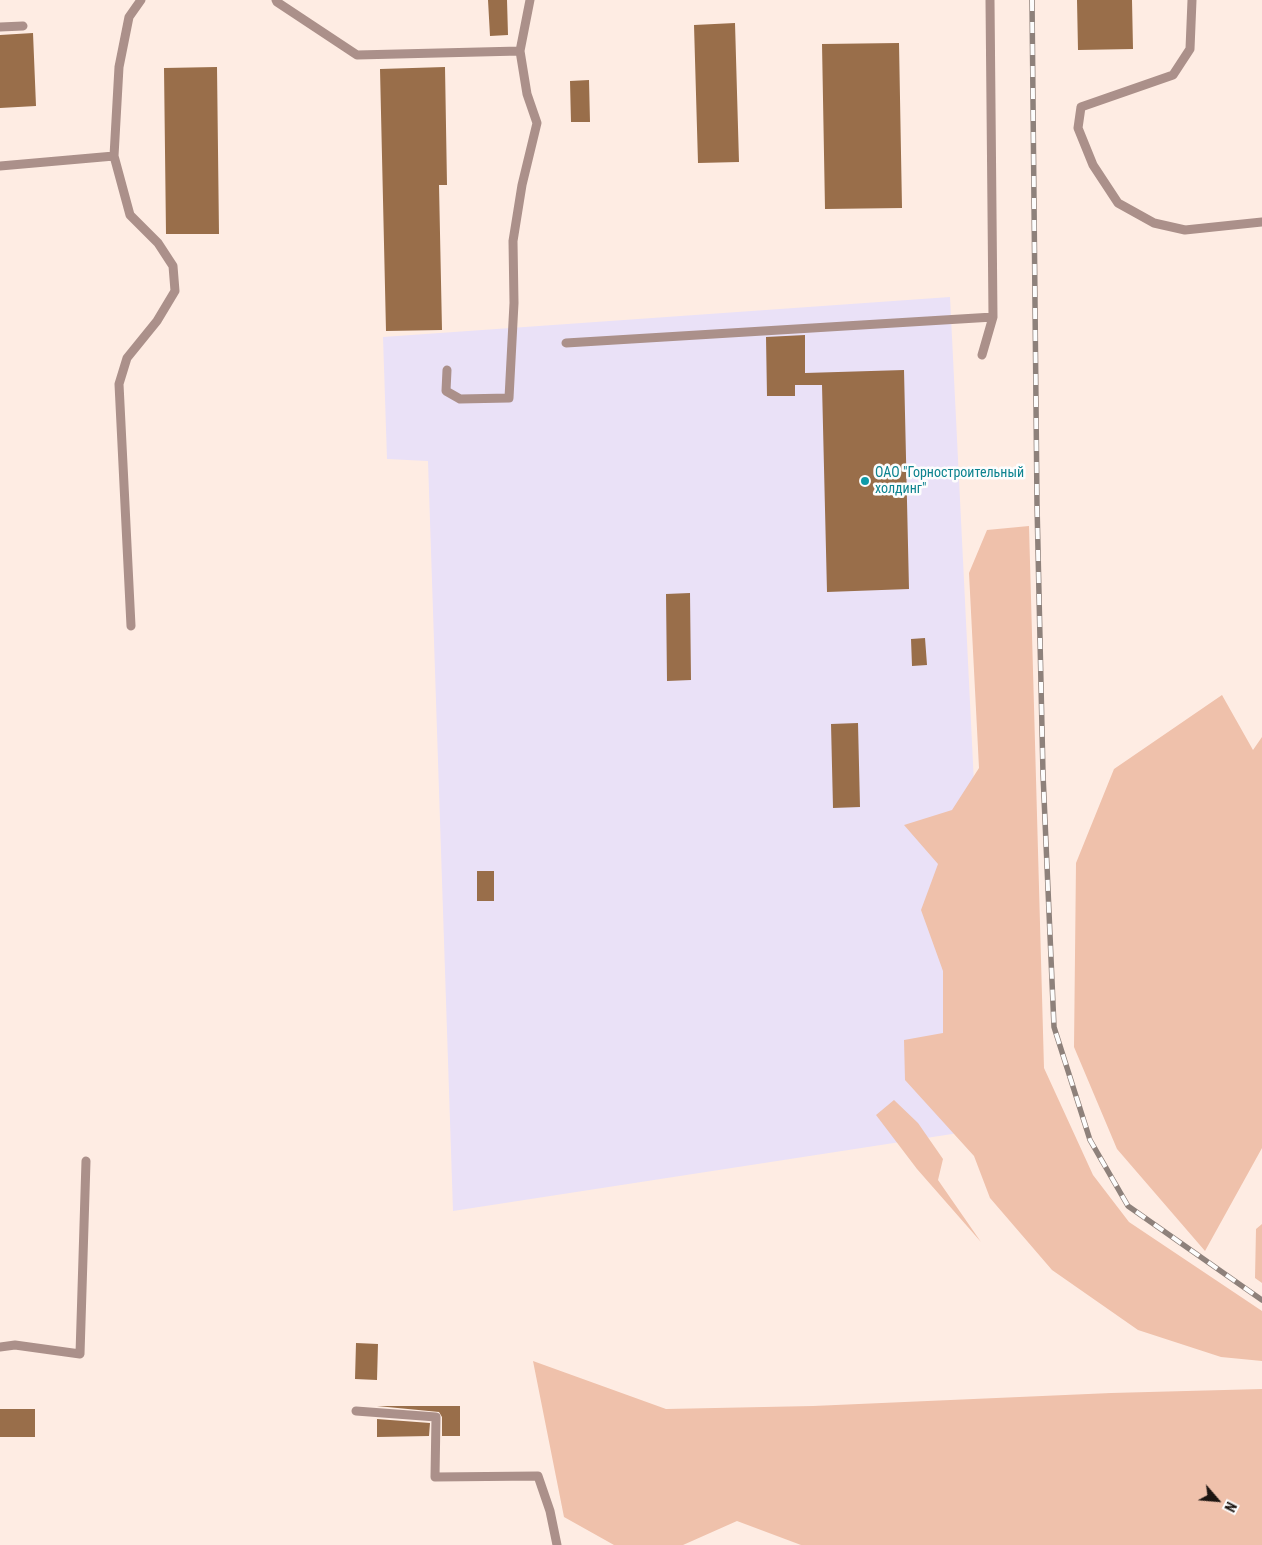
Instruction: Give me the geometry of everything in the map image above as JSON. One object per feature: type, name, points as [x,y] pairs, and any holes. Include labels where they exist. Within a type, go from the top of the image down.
[{"type":"lane","points":[[131,626],[119,384],[127,358],[157,321],[174,291],[173,266],[158,243],[130,215],[114,156],[119,67],[129,17],[141,0]]},
{"type":"lane","points":[[276,0],[357,55],[520,51]]},
{"type":"lane","points":[[447,370],[446,391],[460,399],[509,398],[514,303],[513,241],[522,185],[537,123],[527,94],[520,51],[530,0]]},
{"type":"lane","points":[[982,355],[993,316],[990,0]]},
{"type":"lane","points":[[1192,0],[1190,49],[1172,75],[1082,107],[1078,128],[1093,166],[1118,202],[1154,223],[1185,230],[1262,222]]},
{"type":"lane","points":[[0,27],[23,26]]},
{"type":"lane","points":[[0,166],[114,156]]},
{"type":"lane","points":[[566,344],[993,316]]},
{"type":"lane","points":[[0,1347],[15,1345],[80,1354],[86,1161]]},
{"type":"lane","points":[[356,1411],[436,1417],[435,1477],[538,1476],[550,1511],[557,1545]]},
{"type":"shaded area","points":[[950,297],[991,1128],[453,1211],[428,461],[387,459],[383,337]]},
{"type":"shaded area","points":[[1029,526],[1044,1068],[1093,1175],[1129,1222],[1262,1311],[1262,1361],[1221,1357],[1138,1330],[1052,1270],[990,1198],[974,1156],[905,1080],[904,1040],[943,1033],[943,971],[921,910],[938,864],[904,825],[952,810],[979,768],[969,573],[987,530]]},
{"type":"shaded area","points":[[1222,695],[1253,750],[1262,737],[1262,1148],[1205,1251],[1117,1149],[1074,1047],[1076,863],[1114,769]]},
{"type":"shaded area","points":[[894,1100],[918,1123],[943,1159],[938,1180],[981,1242],[917,1169],[876,1115]]},
{"type":"shaded area","points":[[1262,1224],[1262,1283],[1255,1278],[1256,1229]]},
{"type":"shaded area","points":[[533,1361],[666,1409],[813,1406],[1111,1393],[1262,1389],[1262,1545],[801,1545],[737,1521],[683,1545],[614,1545],[564,1517]]},
{"type":"building","points":[[488,0],[507,0],[508,35],[490,36]]},
{"type":"building","points":[[1077,0],[1132,0],[1133,49],[1078,50]]},
{"type":"building","points":[[735,23],[739,162],[698,163],[694,25]]},
{"type":"building","points":[[33,33],[36,106],[0,108],[0,35]]},
{"type":"building","points":[[899,43],[902,208],[825,209],[822,44]]},
{"type":"building","points":[[217,67],[219,234],[166,234],[164,68]]},
{"type":"building","points":[[445,67],[447,185],[439,185],[442,330],[386,331],[380,69]]},
{"type":"building","points":[[589,80],[590,122],[571,122],[570,81]]},
{"type":"building","name":"ОАО \"Горностроительный холдинг\"","points":[[805,335],[805,373],[904,370],[909,589],[827,592],[822,385],[795,385],[795,396],[767,396],[766,337]]},
{"type":"building","points":[[690,593],[691,680],[667,681],[666,594]]},
{"type":"building","points":[[925,638],[927,665],[912,666],[911,639]]},
{"type":"building","points":[[858,723],[860,807],[833,808],[831,724]]},
{"type":"building","points":[[477,871],[494,871],[494,901],[477,901]]},
{"type":"building","points":[[356,1343],[378,1344],[377,1380],[355,1379]]},
{"type":"building","points":[[377,1406],[460,1406],[460,1436],[442,1436],[442,1417],[439,1412]]},
{"type":"building","points":[[0,1409],[35,1409],[35,1437],[0,1437]]},
{"type":"building","points":[[377,1419],[430,1423],[429,1436],[377,1437]]},
{"type":"railway","points":[[1032,0],[1037,504],[1043,774],[1054,1027],[1090,1140],[1128,1206],[1262,1300]]},
{"type":"place","name":"ОАО \"Горностроительный холдинг\"","points":[[865,481]]}]
